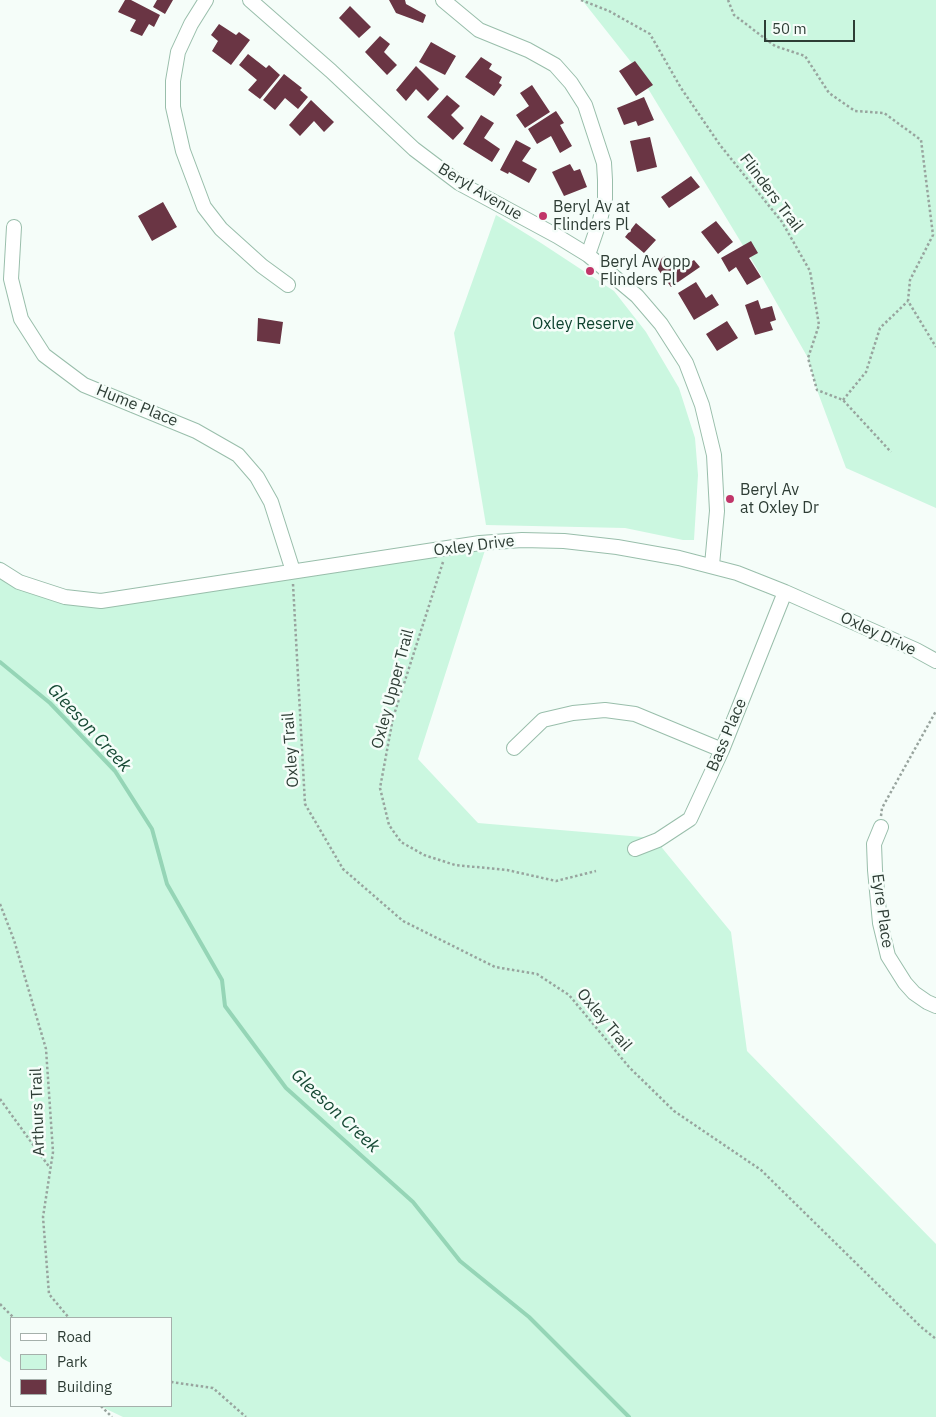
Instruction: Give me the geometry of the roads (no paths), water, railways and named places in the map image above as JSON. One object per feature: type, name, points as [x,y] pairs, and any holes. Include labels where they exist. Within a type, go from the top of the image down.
[{"type":"street","points":[[206,0],[191,24],[178,52],[173,81],[173,107],[183,151],[204,207],[262,266],[288,285]]},
{"type":"street","name":"Beryl Avenue","points":[[250,0],[430,162],[459,183],[558,236],[588,255],[637,296],[661,324],[686,363],[702,405],[714,455],[718,496],[712,565]]},
{"type":"street","points":[[443,0],[479,30],[528,50],[554,65],[571,84],[584,105],[604,163],[606,180],[603,206],[588,255]]},
{"type":"street","name":"Hume Place","points":[[14,226],[11,279],[21,319],[44,355],[84,384],[196,431],[238,455],[256,477],[271,502],[293,571]]},
{"type":"street","name":"Oxley Drive","points":[[0,570],[19,582],[65,597],[101,601],[447,548],[522,540],[564,541],[617,547],[712,565],[785,592],[916,650],[936,661]]},
{"type":"street","name":"Bass Place","points":[[635,849],[658,840],[690,819],[722,750],[785,592]]},
{"type":"street","points":[[514,748],[543,720],[573,713],[605,710],[635,714],[722,750]]},
{"type":"street","name":"Eyre Place","points":[[881,827],[874,844],[875,870],[880,923],[888,956],[905,983],[914,993],[936,1006]]},
{"type":"waterway","name":"Gleeson Creek","points":[[0,662],[50,703],[115,771],[152,829],[167,884],[222,980],[225,1006],[286,1088],[413,1202],[460,1261],[529,1317],[629,1417]]},
{"type":"place","name":"Beryl Av at Flinders Pl","points":[[543,216]]},
{"type":"place","name":"Beryl Av opp Flinders Pl","points":[[590,271]]},
{"type":"place","name":"Beryl Av at Oxley Dr","points":[[730,499]]},
{"type":"park label","name":"Oxley Reserve","points":[[583,324]]}]
